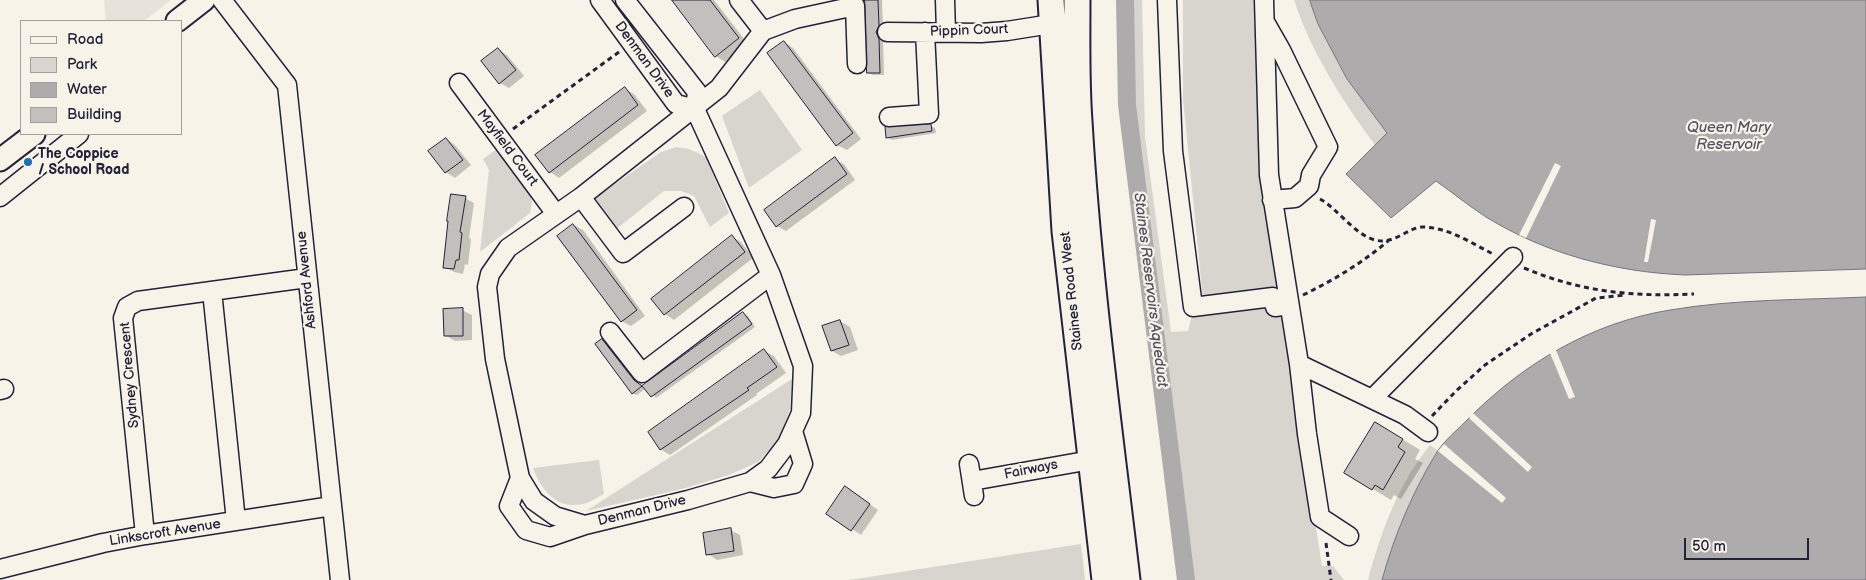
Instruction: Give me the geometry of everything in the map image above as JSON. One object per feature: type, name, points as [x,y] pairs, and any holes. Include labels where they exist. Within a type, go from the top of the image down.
[{"type":"highway","name":"Staines Road West","points":[[1076,0],[1077,70],[1083,174],[1099,342],[1127,580]]},
{"type":"highway","name":"Staines Road West","points":[[1051,12],[1065,231],[1105,580]]},
{"type":"main road","points":[[178,20],[204,0]]},
{"type":"main road","points":[[0,160],[33,135]]},
{"type":"street","name":"Ashford Avenue","points":[[222,0],[287,85],[340,580]]},
{"type":"street","name":"Denman Drive","points":[[625,0],[697,92],[695,109],[771,275],[803,366],[801,412],[788,444],[768,469],[750,482],[688,500],[585,525],[555,516],[534,501],[520,478],[494,359],[488,287],[490,274],[508,248],[581,197],[695,109]]},
{"type":"street","points":[[739,0],[763,30]]},
{"type":"street","points":[[945,0],[946,32]]},
{"type":"street","points":[[1167,0],[1173,151],[1193,307],[1273,297],[1275,307],[1289,303]]},
{"type":"street","points":[[1264,0],[1268,176],[1299,364],[1307,434],[1320,517],[1349,536]]},
{"type":"street","name":"Denman Drive","points":[[603,1],[676,104],[695,109]]},
{"type":"street","points":[[695,109],[720,88],[763,30],[795,19],[855,3],[857,64]]},
{"type":"street","name":"Pippin Court","points":[[887,32],[1007,31],[1051,12]]},
{"type":"street","points":[[1264,19],[1328,147],[1311,175],[1309,186],[1295,198],[1272,200]]},
{"type":"street","points":[[889,117],[929,114],[925,32]]},
{"type":"street","name":"Mayfield Court","points":[[458,83],[556,214]]},
{"type":"street","points":[[0,197],[78,135]]},
{"type":"street","points":[[581,197],[623,253],[684,206]]},
{"type":"street","points":[[1372,399],[1513,257]]},
{"type":"street","points":[[610,332],[642,372],[771,275]]},
{"type":"street","name":"Sydney Crescent","points":[[145,535],[123,318],[127,307],[138,301],[307,278]]},
{"type":"street","points":[[212,291],[236,521]]},
{"type":"street","points":[[1299,364],[1405,415],[1425,430]]},
{"type":"street","points":[[750,482],[774,488],[794,484],[803,464],[793,431]]},
{"type":"street","name":"Fairways","points":[[972,480],[1090,460]]},
{"type":"street","points":[[520,478],[509,506],[526,530],[550,537],[585,525]]},
{"type":"street","name":"Linkscroft Avenue","points":[[0,569],[103,543],[145,535],[332,506]]},
{"type":"path","points":[[500,139],[631,43]]},
{"type":"path","points":[[1289,303],[1345,273],[1368,258],[1388,240]]},
{"type":"path","points":[[1425,430],[1456,391],[1485,365],[1531,334],[1596,298],[1635,294]]},
{"type":"path","points":[[1326,544],[1331,580]]},
{"type":"shaded area","points":[[104,0],[171,0],[145,20],[106,20]]},
{"type":"green space","points":[[1131,0],[1142,0],[1145,137],[1171,332],[1188,331],[1192,314],[1204,309],[1183,99],[1183,0],[1258,0],[1274,247],[1282,315],[1322,566],[1333,566],[1344,580],[1191,580],[1138,162],[1133,108]]},
{"type":"green space","points":[[1294,0],[1310,0],[1318,24],[1347,79],[1387,133],[1375,145],[1329,76],[1301,20]]},
{"type":"green space","points":[[760,90],[802,150],[749,188],[722,116]]},
{"type":"green space","points":[[676,147],[689,149],[706,157],[729,213],[710,227],[694,196],[681,191],[664,191],[605,238],[589,202],[661,152]]},
{"type":"green space","points":[[497,149],[530,194],[532,203],[530,213],[480,252],[489,170],[483,159]]},
{"type":"green space","points":[[792,379],[790,409],[778,441],[758,462],[729,475],[682,489],[586,511]]},
{"type":"green space","points":[[1430,445],[1438,451],[1400,530],[1382,580],[1368,580],[1392,509],[1409,476]]},
{"type":"green space","points":[[599,460],[604,494],[582,504],[565,504],[551,496],[545,491],[533,468]]},
{"type":"green space","points":[[1081,544],[1085,580],[849,580]]},
{"type":"water","name":"Queen Mary Reservoir","points":[[1310,0],[1866,0],[1866,269],[1685,275],[1633,270],[1607,265],[1557,251],[1509,230],[1480,213],[1436,181],[1391,218],[1346,174],[1387,133],[1347,79],[1318,24]]},
{"type":"water","points":[[1866,297],[1866,580],[1382,580],[1405,514],[1420,482],[1440,448],[1487,401],[1510,382],[1559,349],[1612,325],[1670,310],[1743,302]]},
{"type":"pier","points":[[1555,163],[1561,166],[1526,238],[1519,235]]},
{"type":"pier","points":[[1651,219],[1656,220],[1648,262],[1644,262]]},
{"type":"pier","points":[[1556,350],[1575,397],[1569,399],[1550,353]]},
{"type":"pier","points":[[1473,413],[1532,467],[1528,472],[1469,418]]},
{"type":"pier","points":[[1444,444],[1506,498],[1502,503],[1438,451]]},
{"type":"building","points":[[672,0],[710,0],[739,38],[715,57]]},
{"type":"building","points":[[865,0],[878,0],[879,26],[876,32],[879,39],[880,73],[867,73]]},
{"type":"building","points":[[784,41],[853,133],[836,146],[767,53]]},
{"type":"building","points":[[498,48],[516,70],[499,84],[481,61]]},
{"type":"building","points":[[625,87],[638,105],[549,173],[535,155]]},
{"type":"building","points":[[931,124],[932,131],[886,138],[885,127]]},
{"type":"building","points":[[446,138],[463,160],[445,173],[428,151]]},
{"type":"building","points":[[835,157],[847,174],[776,227],[764,210]]},
{"type":"building","points":[[451,194],[466,196],[460,232],[462,233],[459,260],[456,260],[454,269],[443,268]]},
{"type":"building","points":[[573,224],[637,310],[621,322],[557,236]]},
{"type":"building","points":[[732,235],[745,252],[664,315],[651,299]]},
{"type":"building","points":[[463,308],[463,336],[444,336],[443,309]]},
{"type":"building","points":[[743,312],[752,324],[651,397],[642,386]]},
{"type":"building","points":[[840,320],[849,345],[831,351],[822,326]]},
{"type":"building","points":[[602,339],[634,380],[642,386],[632,394],[595,344]]},
{"type":"building","points":[[764,349],[777,367],[747,388],[749,390],[660,450],[648,432]]},
{"type":"building","points":[[1375,422],[1403,439],[1398,447],[1405,452],[1383,490],[1375,485],[1372,490],[1344,473]]},
{"type":"building","points":[[845,486],[870,504],[851,531],[826,514]]},
{"type":"building","points":[[731,528],[734,551],[706,555],[703,533]]},
{"type":"waterway","name":"Staines Reservoirs Aqueduct","points":[[1125,0],[1127,105],[1186,580]]},
{"type":"place","name":"The Coppice / School Road","points":[[28,162]]}]
